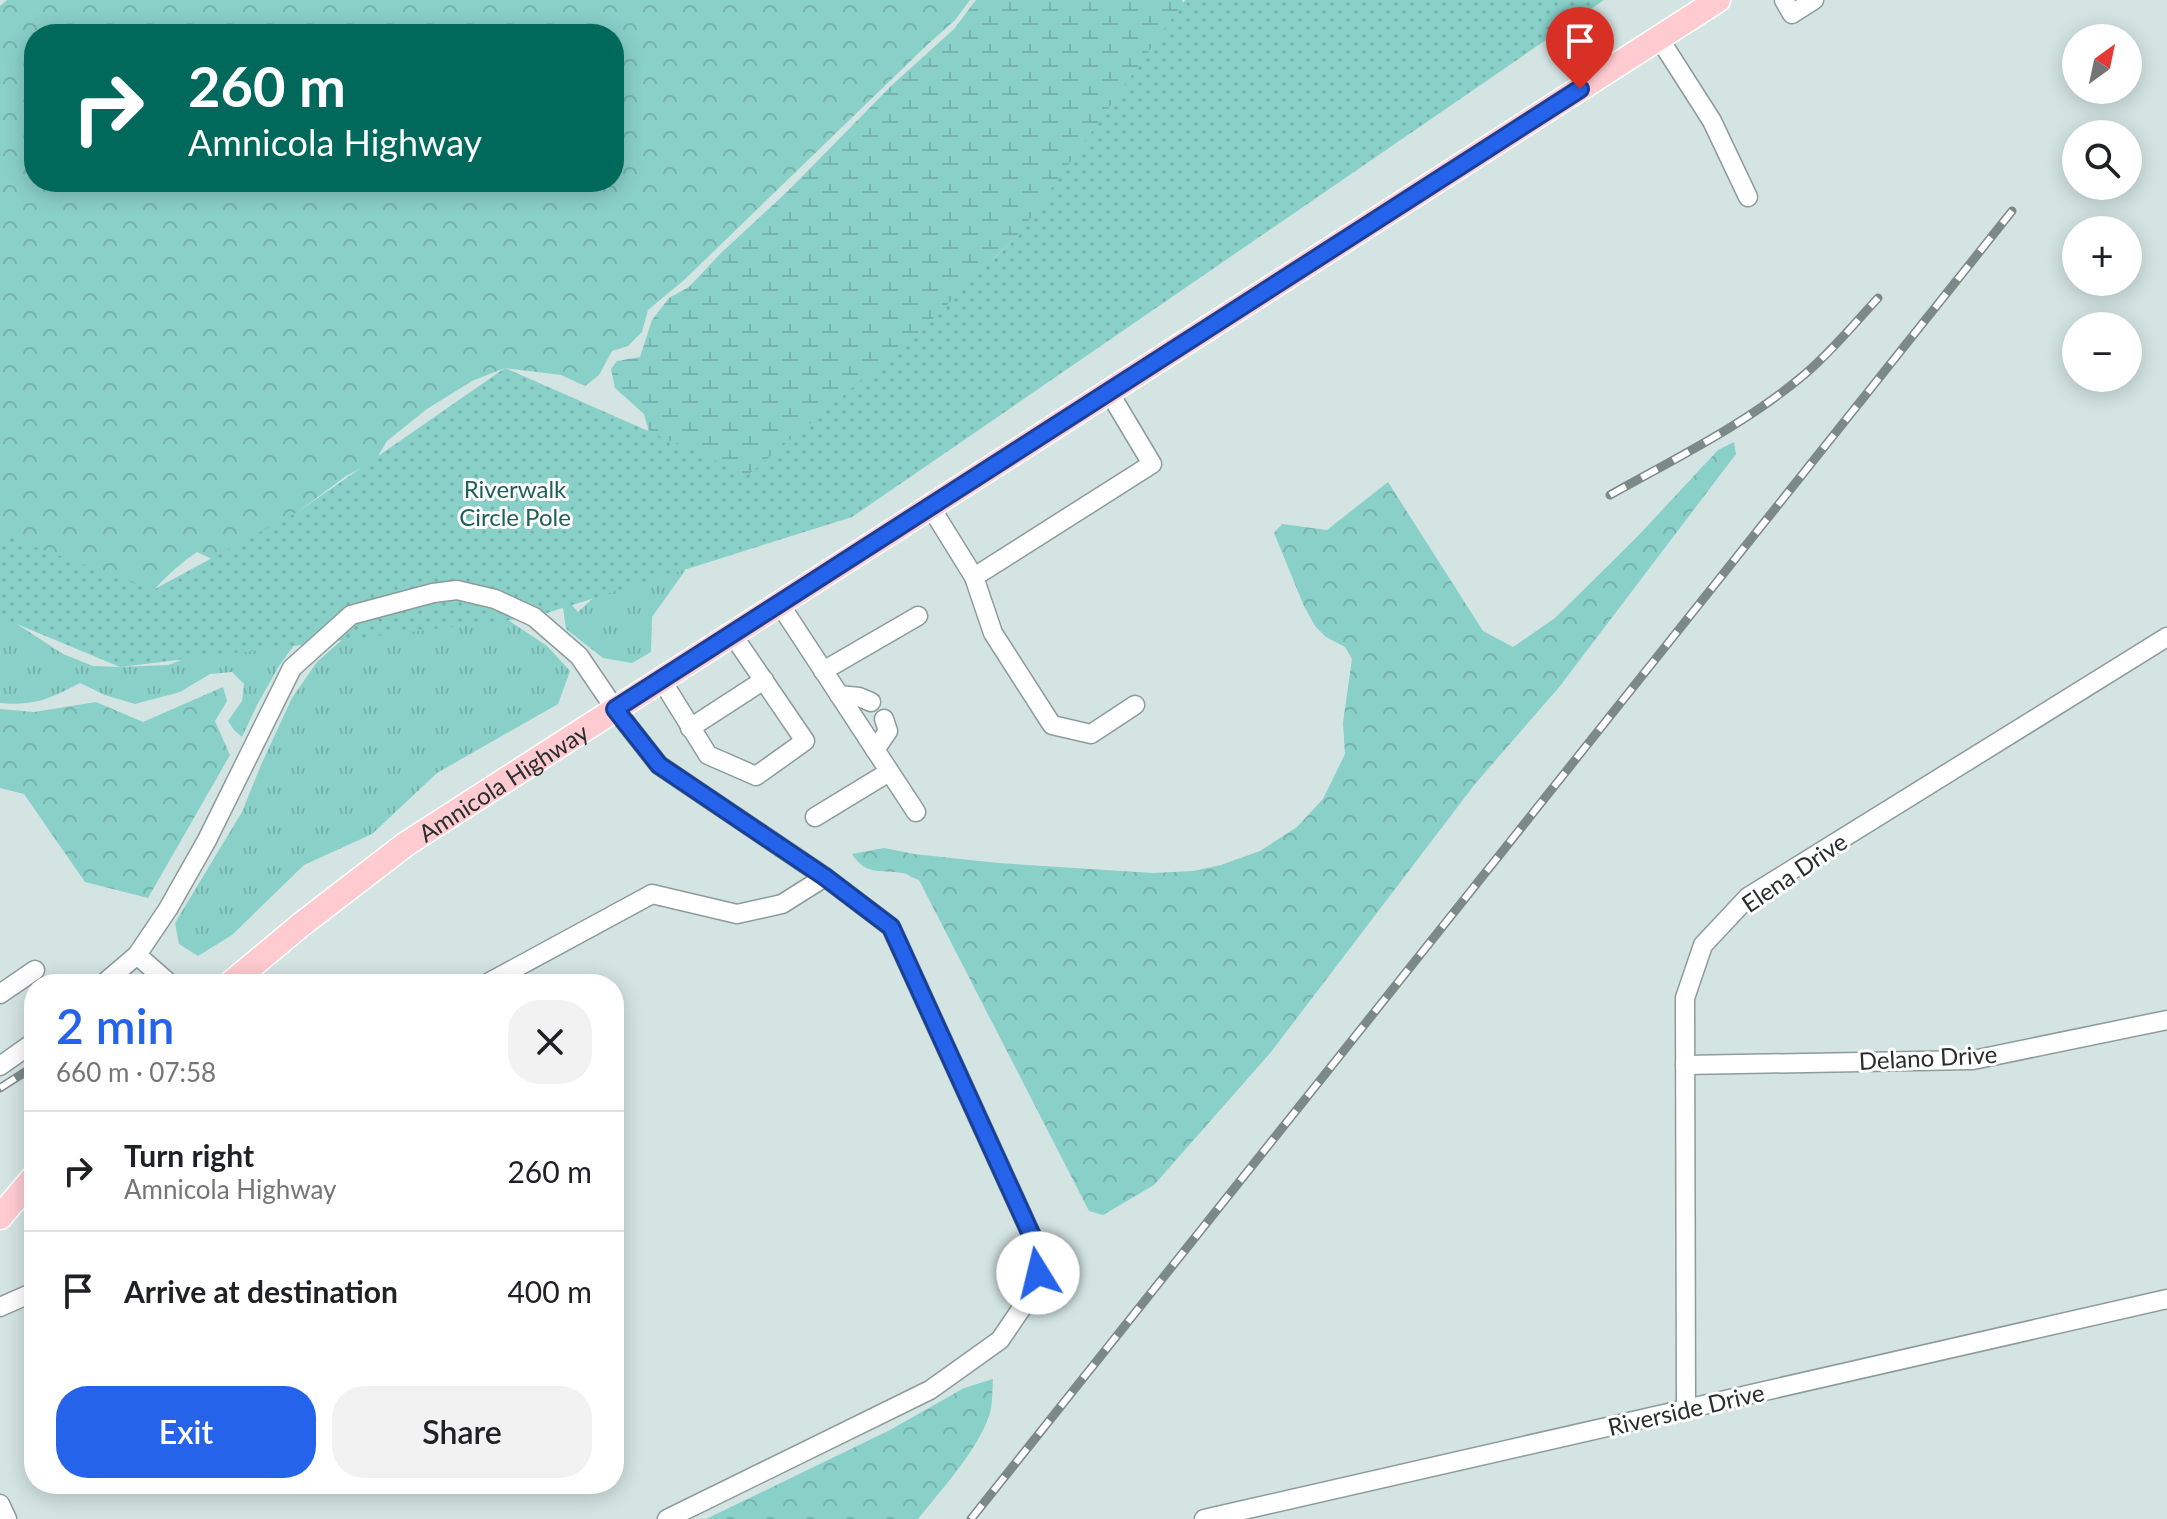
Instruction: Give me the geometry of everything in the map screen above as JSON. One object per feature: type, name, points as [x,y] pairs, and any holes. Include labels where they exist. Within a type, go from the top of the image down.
[{"type":"main road","name":"Amnicola Highway","points":[[242,974],[406,844],[1718,0]]},
{"type":"main road","points":[[0,1217],[24,1189]]},
{"type":"street","points":[[1784,0],[1792,14],[1814,0]]},
{"type":"street","points":[[1659,38],[1712,121],[1748,197]]},
{"type":"street","points":[[974,577],[1152,464],[1109,392]]},
{"type":"street","points":[[930,506],[974,577],[993,633],[1052,725],[1091,734],[1135,705]]},
{"type":"street","points":[[115,974],[137,955],[168,909],[207,840],[292,668],[351,615],[457,590],[495,599],[534,617],[579,656],[659,765],[825,877],[891,927],[1041,1256],[1034,1290],[1000,1340],[930,1390],[667,1519]]},
{"type":"street","points":[[779,603],[916,812]]},
{"type":"street","points":[[823,671],[918,616]]},
{"type":"street","points":[[661,679],[708,755],[756,776],[805,741],[732,634]]},
{"type":"street","name":"Elena Drive","points":[[1686,1409],[1685,998],[1703,945],[1748,897],[2167,637]]},
{"type":"street","points":[[690,728],[764,680]]},
{"type":"street","points":[[839,695],[871,702]]},
{"type":"street","points":[[875,750],[888,731],[884,719]]},
{"type":"street","points":[[815,817],[889,772]]},
{"type":"street","points":[[504,974],[652,894],[737,914],[782,904],[825,877]]},
{"type":"street","points":[[137,955],[159,974]]},
{"type":"street","points":[[29,974],[35,970]]},
{"type":"street","points":[[0,994],[24,978]]},
{"type":"street","name":"Delano Drive","points":[[1685,1065],[1973,1060],[2167,1020]]},
{"type":"street","points":[[0,1066],[24,1049]]},
{"type":"street","points":[[0,1307],[24,1296]]},
{"type":"street","name":"Riverside Drive","points":[[1204,1519],[2167,1299]]},
{"type":"street","points":[[0,1504],[7,1519]]},
{"type":"green space","points":[[7,0],[970,0],[955,20],[683,281],[648,310],[642,332],[628,346],[612,351],[599,375],[585,386],[561,375],[505,368],[472,381],[427,409],[387,441],[375,461],[346,476],[299,511],[233,569],[197,552],[167,577],[124,626],[0,567],[0,6]]},
{"type":"green space","points":[[976,0],[1182,0],[1198,35],[1053,202],[997,255],[949,308],[733,488],[649,432],[644,414],[615,388],[611,369],[617,361],[640,357],[652,320],[669,298],[689,287],[788,191],[891,86],[954,29]]},
{"type":"green space","name":"Riverwalk Circle Pole","points":[[1185,0],[1604,0],[852,517],[534,617],[120,667],[0,617],[0,534],[153,590],[299,511],[505,368],[748,475],[918,333],[1019,234]]},
{"type":"green space","points":[[1734,442],[1736,454],[1560,686],[1475,784],[1271,1052],[1154,1185],[1103,1215],[1089,1211],[919,880],[899,872],[870,869],[852,854],[884,848],[998,863],[1153,873],[1193,871],[1260,851],[1297,827],[1323,799],[1345,754],[1343,723],[1352,659],[1345,647],[1326,637],[1315,626],[1304,606],[1274,533],[1282,524],[1327,530],[1388,482],[1483,631],[1513,647],[1555,618],[1637,537],[1718,450]]},
{"type":"green space","points":[[690,559],[652,617],[651,652],[632,663],[603,658],[566,629],[563,608],[571,604],[578,612],[592,599],[602,583]]},
{"type":"green space","points":[[0,613],[63,654],[93,666],[168,665],[206,651],[302,634],[279,666],[242,737],[228,721],[242,701],[244,684],[232,672],[210,674],[180,692],[135,704],[80,683],[42,700],[0,703]]},
{"type":"green space","points":[[502,616],[547,646],[570,671],[558,704],[437,773],[372,834],[304,865],[232,935],[198,956],[179,944],[175,923],[242,812],[292,698],[317,662],[360,624]]},
{"type":"green space","points":[[223,687],[227,701],[215,721],[230,755],[148,898],[85,882],[24,794],[0,788],[0,709],[34,712],[96,702],[143,722]]},
{"type":"green space","points":[[993,1379],[989,1416],[976,1443],[918,1519],[706,1519],[890,1430],[964,1388]]},
{"type":"railway","points":[[971,1519],[2012,211]]},
{"type":"railway","points":[[1610,495],[1759,409],[1805,374],[1878,298]]},
{"type":"railway","points":[[0,1088],[24,1073]]},
{"type":"route","points":[[1038,1273],[1041,1256],[891,927],[825,877],[659,765],[615,709],[1580,89]]}]
